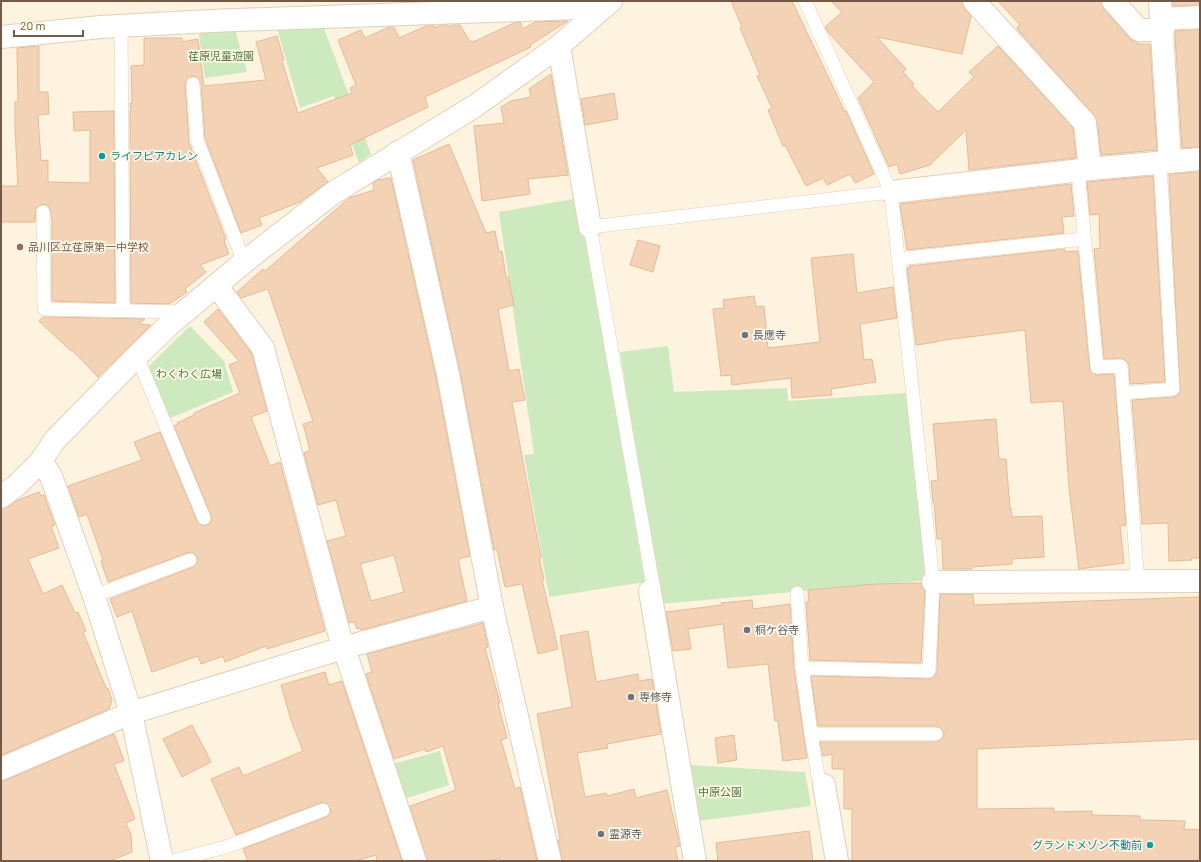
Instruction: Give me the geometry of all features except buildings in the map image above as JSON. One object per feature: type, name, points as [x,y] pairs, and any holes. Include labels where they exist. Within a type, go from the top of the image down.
[{"type":"street","points":[[974,1],[1085,123],[1084,170]]},
{"type":"street","points":[[1113,1],[1139,30],[1162,17],[1200,17]]},
{"type":"street","points":[[1,37],[121,26],[225,20],[607,4]]},
{"type":"street","points":[[1,497],[41,461],[54,441],[137,356],[184,312],[244,262],[333,192],[476,106],[559,46],[607,4]]},
{"type":"street","points":[[1162,17],[1165,162]]},
{"type":"street","points":[[559,46],[590,227]]},
{"type":"street","points":[[398,152],[448,374],[492,608],[550,861]]},
{"type":"street","points":[[891,192],[1084,170],[1200,159]]},
{"type":"street","points":[[216,285],[263,348],[343,648],[415,861]]},
{"type":"street","points":[[41,461],[51,476],[94,596],[132,713],[162,861]]},
{"type":"street","points":[[933,582],[1200,581]]},
{"type":"street","points":[[650,591],[695,861]]},
{"type":"street","points":[[1,769],[132,713],[343,648],[492,608]]},
{"type":"street","points":[[824,785],[837,861]]},
{"type":"lane","points":[[802,668],[929,671],[933,582],[891,192],[805,1]]},
{"type":"lane","points":[[121,26],[123,310]]},
{"type":"lane","points":[[193,84],[197,140],[244,262]]},
{"type":"lane","points":[[1122,393],[1174,389],[1165,162]]},
{"type":"lane","points":[[1084,170],[1084,239],[1097,367],[1121,366],[1138,582]]},
{"type":"lane","points":[[650,591],[654,590],[590,227],[891,192]]},
{"type":"lane","points":[[43,212],[44,309],[184,312]]},
{"type":"lane","points":[[898,259],[1084,239]]},
{"type":"lane","points":[[137,356],[204,518]]},
{"type":"lane","points":[[94,596],[190,560]]},
{"type":"lane","points":[[797,593],[802,668],[811,734],[818,776],[824,785]]},
{"type":"lane","points":[[811,734],[936,734]]},
{"type":"lane","points":[[173,861],[229,846],[323,810]]},
{"type":"green space","points":[[322,23],[371,154],[359,163],[334,96],[300,108],[276,25]]},
{"type":"green space","name":"荏原児童遊園","points":[[234,26],[247,72],[205,78],[198,27]]},
{"type":"green space","points":[[579,198],[645,582],[549,597],[524,455],[534,454],[499,212]]},
{"type":"green space","name":"わくわく広場","points":[[190,326],[224,361],[233,392],[168,419],[147,368]]},
{"type":"green space","points":[[668,346],[674,392],[787,388],[788,401],[907,393],[928,580],[660,604],[620,352]]},
{"type":"green space","points":[[440,751],[449,785],[404,799],[393,764]]},
{"type":"green space","name":"中原公園","points":[[689,765],[805,772],[811,806],[698,821]]},
{"type":"place","name":"ライフピアカレン","points":[[102,156]]},
{"type":"place","name":"品川区立荏原第一中学校","points":[[20,247]]},
{"type":"place","name":"長應寺","points":[[745,335]]},
{"type":"place","name":"桐ケ谷寺","points":[[747,630]]},
{"type":"place","name":"専修寺","points":[[631,697]]},
{"type":"place","name":"霊源寺","points":[[601,834]]},
{"type":"place","name":"グランドメゾン不動前","points":[[1150,845]]}]
